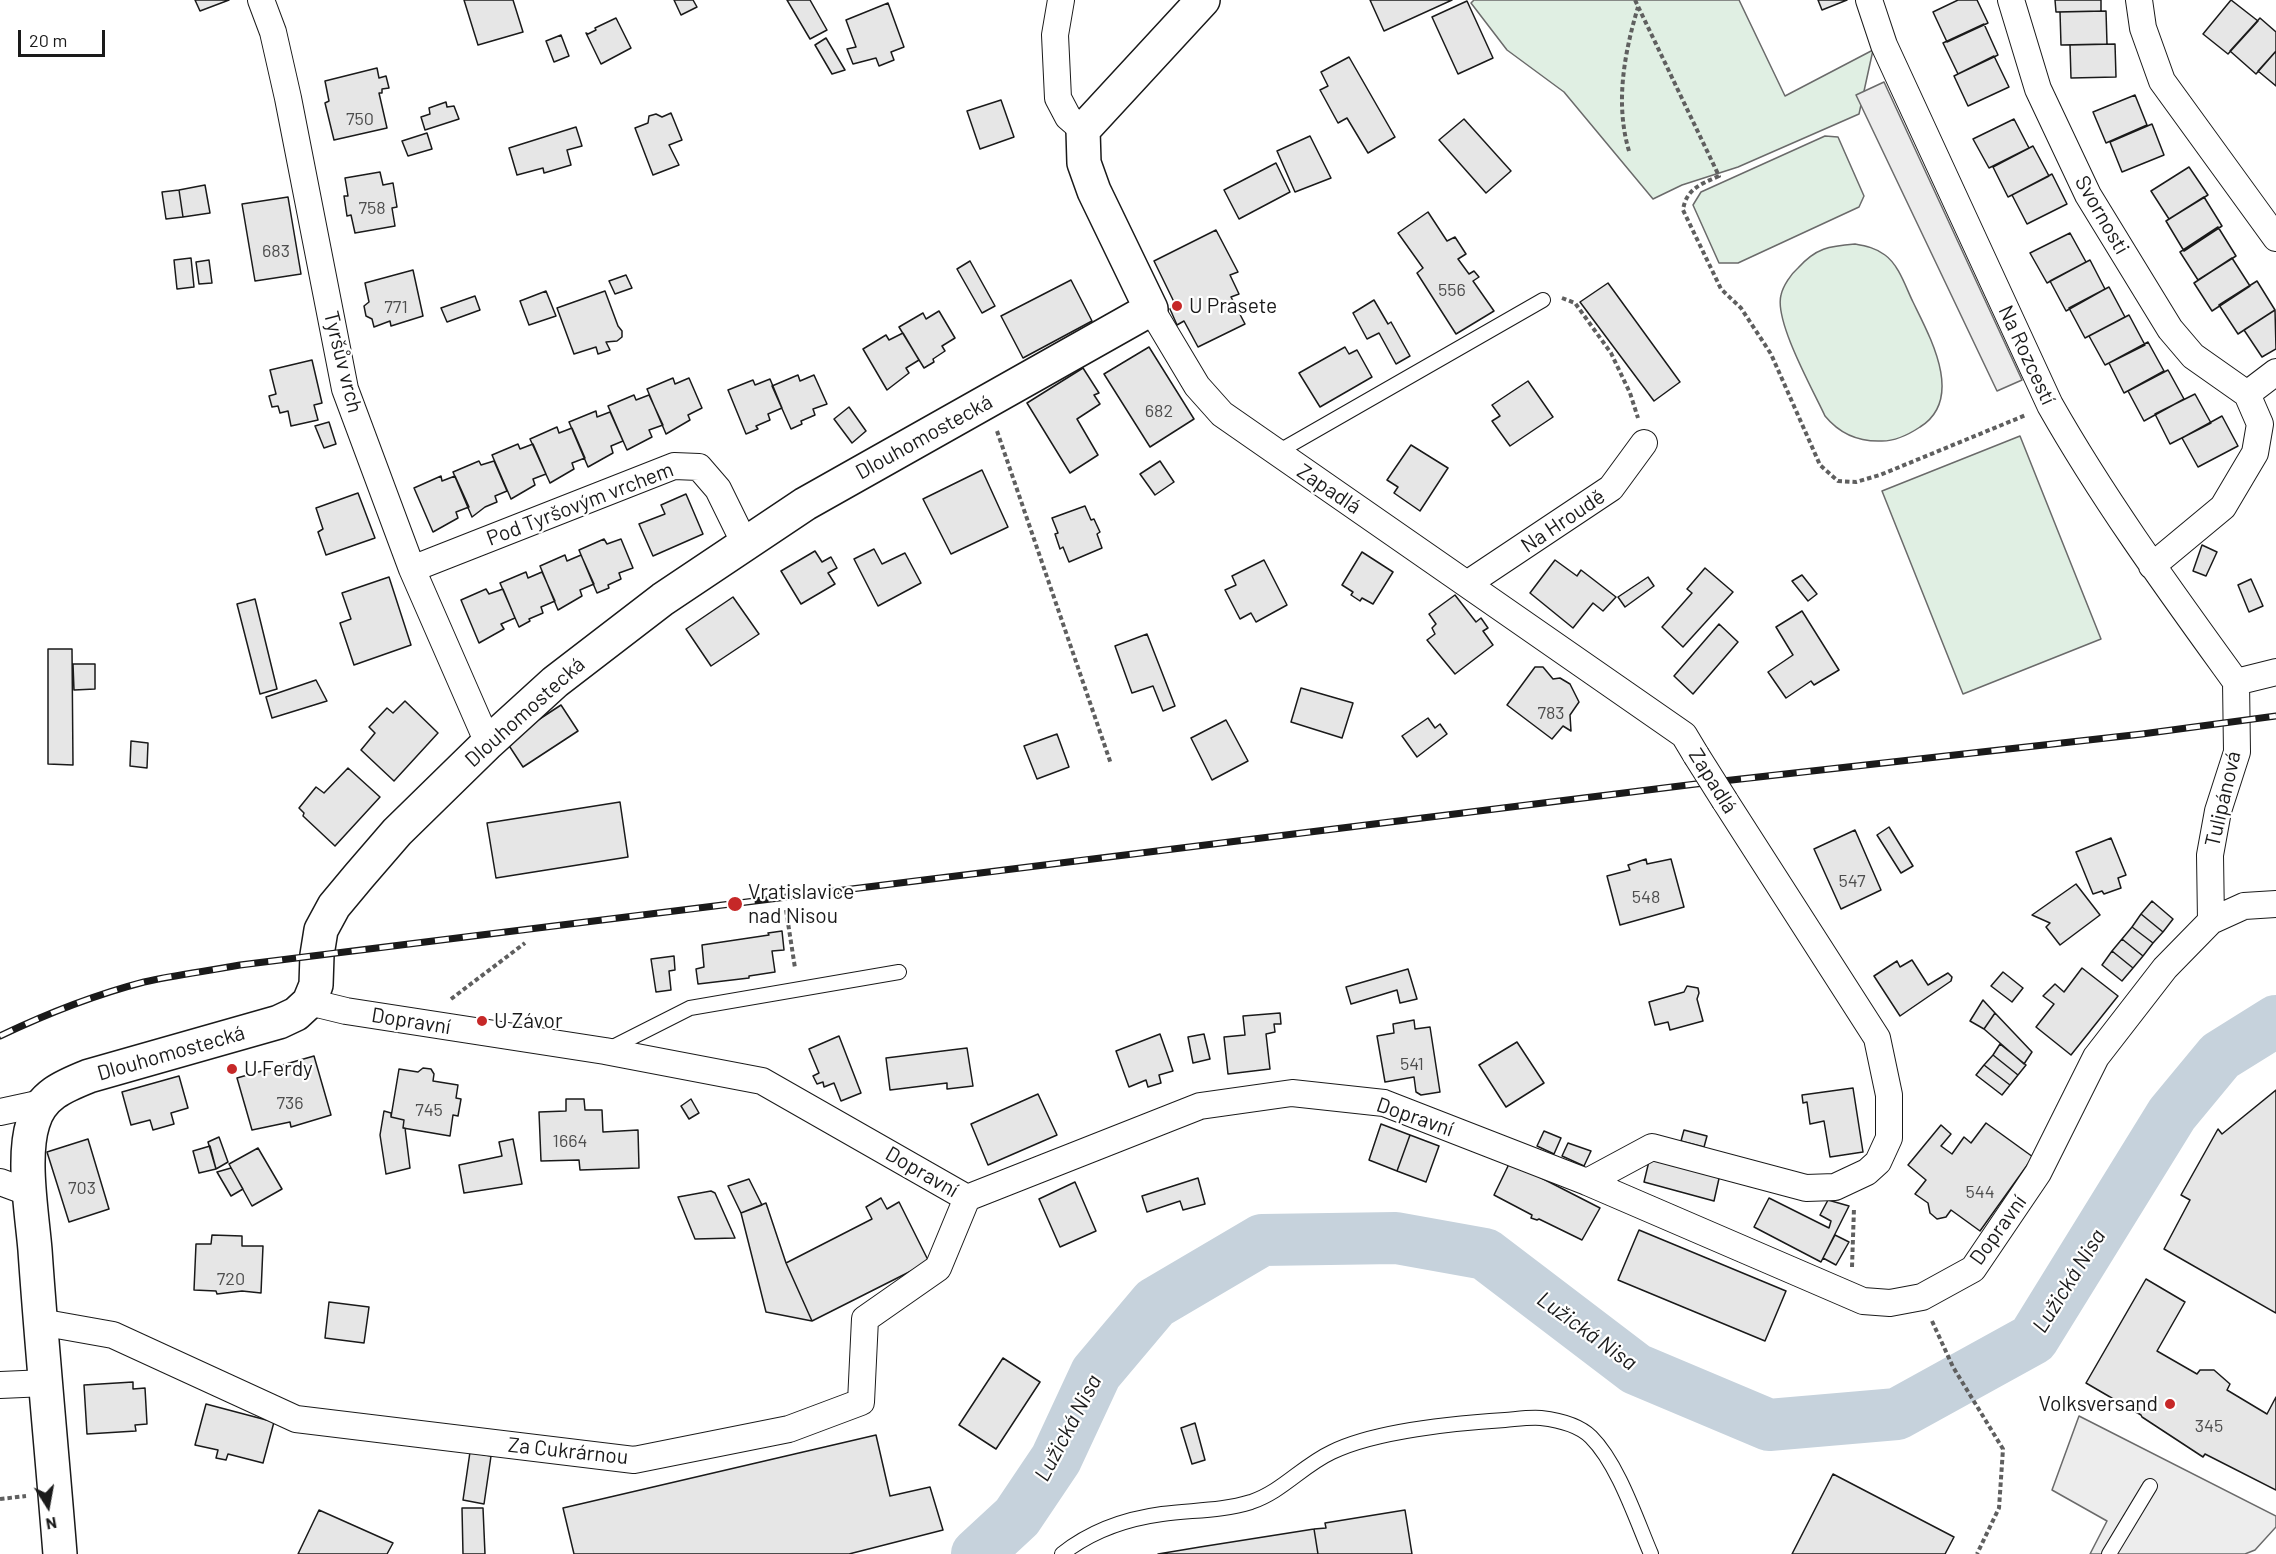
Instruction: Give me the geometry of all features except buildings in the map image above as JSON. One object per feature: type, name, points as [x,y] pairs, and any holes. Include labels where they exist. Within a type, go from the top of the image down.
[{"type":"street","name":"Tyršův vrch","points":[[261,0],[273,32],[288,98],[345,389],[412,569],[488,742]]},
{"type":"street","points":[[1061,0],[1055,35],[1058,98],[1068,117],[1083,130]]},
{"type":"street","points":[[1151,309],[1094,191],[1084,163],[1083,130],[1203,0]]},
{"type":"street","name":"Na Rozcestí","points":[[1869,0],[1884,45],[2050,405],[2075,449],[2152,566],[2236,682]]},
{"type":"street","name":"Svornosti","points":[[2011,0],[2038,89],[2088,195],[2170,329],[2193,356],[2247,394]]},
{"type":"street","points":[[2139,0],[2142,28],[2162,81],[2276,238]]},
{"type":"street","name":"Dlouhomostecká","points":[[42,1103],[62,1087],[89,1076],[279,1022],[296,1014],[309,1002],[316,985],[321,930],[334,906],[397,832],[488,742],[555,682],[663,599],[804,504],[1151,309]]},
{"type":"street","name":"Zapadlá","points":[[1151,309],[1197,386],[1222,414],[1684,735],[1877,1038],[1889,1095],[1889,1138],[1878,1162],[1867,1172],[1835,1187],[1806,1188],[1652,1147],[1587,1182]]},
{"type":"street","points":[[2152,566],[2223,507],[2255,453],[2260,424],[2247,394],[2276,372]]},
{"type":"street","name":"Na Hroudě","points":[[1467,584],[1611,488],[1644,443]]},
{"type":"street","name":"Pod Tyršovým vrchem","points":[[412,569],[674,466],[699,467],[717,489],[746,544]]},
{"type":"street","points":[[2236,682],[2276,672]]},
{"type":"street","name":"Tulipánová","points":[[2211,921],[2210,855],[2218,811],[2237,752],[2236,682]]},
{"type":"street","name":"Dopravní","points":[[309,1002],[346,1011],[605,1051],[762,1081],[967,1198],[1200,1106],[1292,1093],[1384,1102],[1587,1182],[1863,1301],[1890,1302],[1922,1297],[1973,1269],[2038,1173],[2096,1057],[2164,968],[2211,921],[2244,906],[2276,904]]},
{"type":"street","points":[[0,1112],[42,1103]]},
{"type":"street","points":[[42,1103],[32,1124],[29,1156],[30,1193],[60,1554]]},
{"type":"street","points":[[0,1182],[30,1193]]},
{"type":"street","name":"Za Cukrárnou","points":[[40,1322],[113,1335],[296,1419],[634,1460],[789,1429],[861,1402],[864,1319],[938,1268],[967,1198]]},
{"type":"street","points":[[0,1385],[46,1383]]},
{"type":"lane","points":[[1276,453],[1544,300]]},
{"type":"lane","points":[[605,1051],[690,1008],[899,972]]},
{"type":"lane","points":[[1062,1554],[1076,1543],[1124,1521],[1162,1514],[1226,1509],[1252,1502],[1273,1493],[1306,1466],[1333,1451],[1368,1440],[1472,1422],[1539,1418],[1569,1424],[1590,1436],[1604,1452],[1630,1502],[1651,1554]]},
{"type":"lane","points":[[2109,1554],[2150,1486]]},
{"type":"path","points":[[1635,0],[1719,176],[1692,189],[1684,201],[1683,210],[1721,289],[1741,308],[1771,354],[1820,465],[1838,481],[1856,482],[1881,475],[2050,405]]},
{"type":"path","points":[[1629,151],[1624,134],[1621,88],[1629,37],[1638,7]]},
{"type":"path","points":[[1544,300],[1560,297],[1575,303],[1611,353],[1630,393],[1644,443]]},
{"type":"path","points":[[987,402],[1112,764]]},
{"type":"path","points":[[786,910],[799,989]]},
{"type":"path","points":[[421,1022],[525,943]]},
{"type":"path","points":[[1852,1270],[1854,1206]]},
{"type":"path","points":[[1922,1297],[1953,1367],[2003,1449],[1999,1508],[1977,1554]]},
{"type":"path","points":[[0,1499],[33,1495]]},
{"type":"green space","points":[[1474,0],[1739,0],[1785,96],[1873,50],[1859,114],[1738,167],[1682,185],[1653,199],[1564,92],[1507,50],[1471,3]]},
{"type":"green space","points":[[1825,136],[1838,137],[1864,196],[1859,207],[1738,263],[1719,263],[1693,205],[1701,192]]},
{"type":"green space","points":[[1855,244],[1878,251],[1890,259],[1902,277],[1928,332],[1940,367],[1942,384],[1940,401],[1933,415],[1920,427],[1892,440],[1874,441],[1858,438],[1843,432],[1825,416],[1796,356],[1780,307],[1785,284],[1805,261],[1824,249]]},
{"type":"green space","points":[[2020,436],[2101,639],[1963,694],[1882,491]]},
{"type":"shaded area","points":[[1884,82],[2022,380],[1997,391],[1856,95]]},
{"type":"shaded area","points":[[2079,1416],[2276,1516],[2276,1527],[2255,1550],[2245,1554],[2090,1554],[2107,1521],[2052,1490]]},
{"type":"waterway","name":"Lužická Nisa","points":[[977,1554],[1017,1517],[1056,1459],[1096,1373],[1155,1303],[1262,1240],[1396,1238],[1485,1254],[1636,1369],[1769,1425],[1897,1414],[2033,1339],[2172,1114],[2220,1056],[2276,1021]]},
{"type":"railway","points":[[0,1036],[70,1006],[125,987],[240,965],[1696,784],[2142,734],[2276,716]]},
{"type":"place","name":"U Prasete","points":[[1177,306]]},
{"type":"place","name":"Vratislavice nad Nisou","points":[[735,904]]},
{"type":"place","name":"U Závor","points":[[482,1021]]},
{"type":"place","name":"U Ferdy","points":[[232,1069]]},
{"type":"place","name":"Volksversand","points":[[2170,1404]]}]
